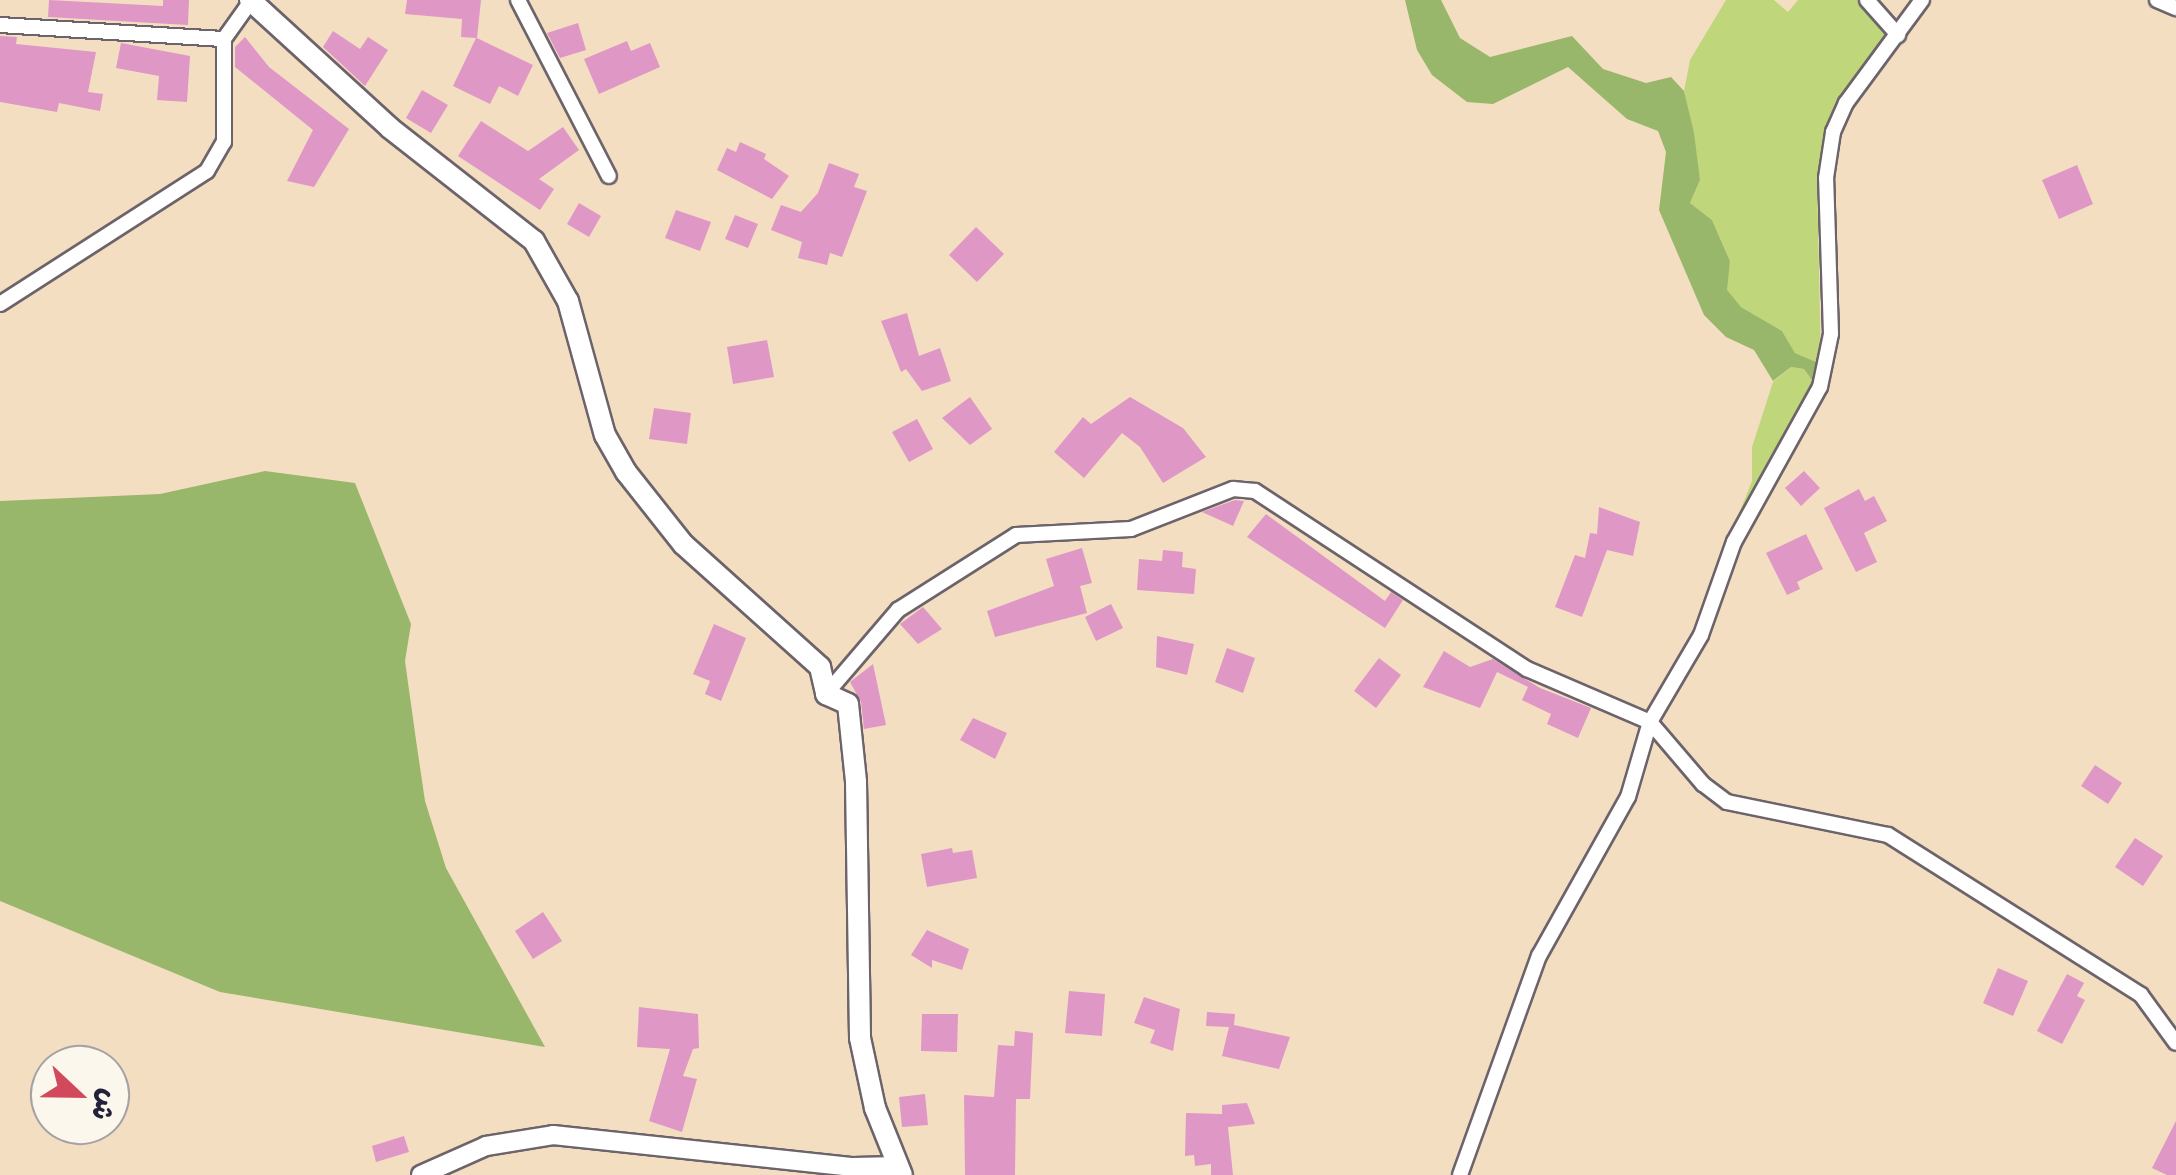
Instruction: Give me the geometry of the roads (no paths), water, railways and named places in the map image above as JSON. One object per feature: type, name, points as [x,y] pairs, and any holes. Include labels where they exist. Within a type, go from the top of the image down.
[{"type":"main road","points":[[251,0],[404,140],[534,241],[568,302],[605,434],[626,472],[716,579],[820,667],[826,694],[848,704],[854,721],[860,1038],[875,1108],[900,1171]]},
{"type":"street","points":[[0,304],[208,172],[224,142],[224,39],[251,0]]},
{"type":"street","points":[[518,0],[610,176]]},
{"type":"street","points":[[1867,0],[1898,35]]},
{"type":"street","points":[[1460,1175],[1539,956],[1628,797],[1650,722],[1701,635],[1734,542],[1829,363],[1826,178],[1833,132],[1846,104],[1922,0]]},
{"type":"street","points":[[2157,0],[2176,8]]},
{"type":"street","points":[[0,25],[224,39]]},
{"type":"street","points":[[826,694],[898,610],[1016,536],[1131,529],[1233,489],[1282,506],[1527,669],[1650,722],[1702,784],[1727,802],[1888,835],[2141,995],[2176,1044]]},
{"type":"street","points":[[421,1175],[486,1146],[554,1135],[900,1171]]}]
